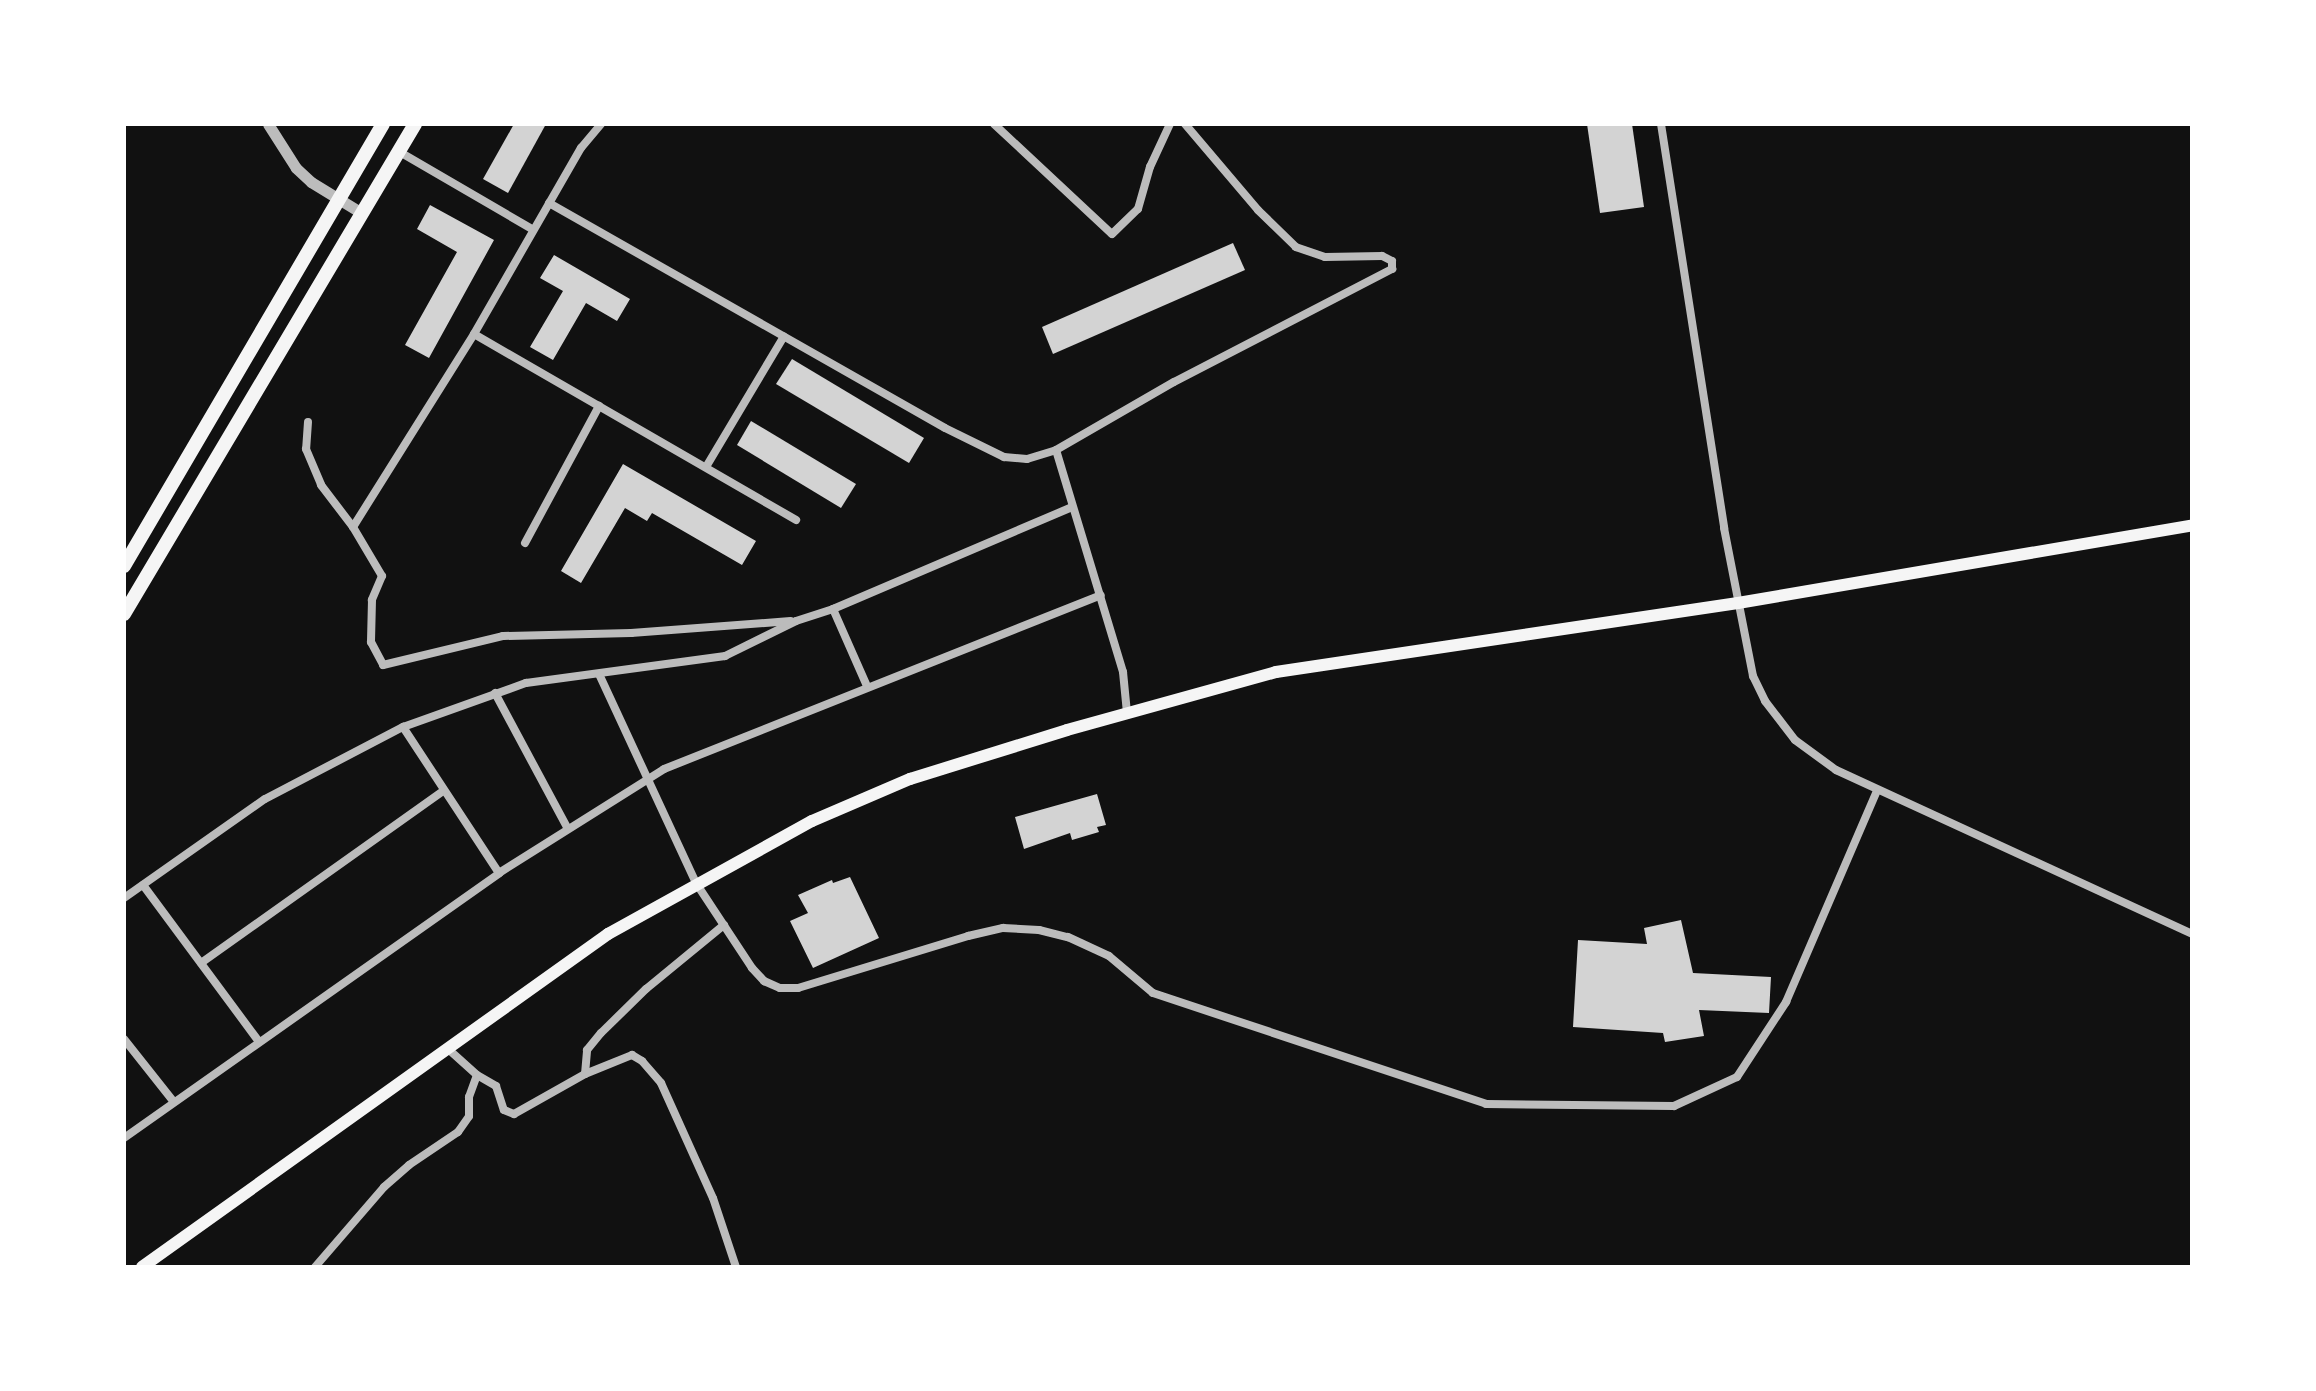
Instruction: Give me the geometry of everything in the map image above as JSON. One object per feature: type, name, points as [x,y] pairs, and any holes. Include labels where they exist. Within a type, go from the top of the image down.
[{"type":"main road","points":[[124,566],[383,124]]},
{"type":"main road","points":[[124,614],[415,124]]},
{"type":"main road","points":[[142,1267],[608,934],[696,883],[861,798],[971,758],[1276,672],[1738,603],[2192,525]]},
{"type":"street","points":[[268,124],[296,168],[360,212]]},
{"type":"street","points":[[353,527],[474,334],[532,229],[601,124]]},
{"type":"street","points":[[994,124],[1112,234],[1138,209],[1150,167],[1170,124]]},
{"type":"street","points":[[549,203],[945,428],[1004,457],[1027,459],[1056,450],[1174,382],[1392,269],[1392,261],[1382,256],[1325,257],[1296,247],[1258,210],[1185,124]]},
{"type":"street","points":[[1661,124],[1738,603],[1753,676],[1779,721],[1811,755],[1877,791],[2192,934]]},
{"type":"street","points":[[398,151],[532,229]]},
{"type":"street","points":[[474,334],[796,520]]},
{"type":"street","points":[[706,467],[784,336]]},
{"type":"street","points":[[525,543],[599,406]]},
{"type":"street","points":[[308,422],[306,449],[321,485],[353,527],[382,576],[372,600],[371,642],[383,665],[503,636],[631,633],[796,621]]},
{"type":"street","points":[[1056,450],[1123,672],[1127,713]]},
{"type":"street","points":[[124,898],[265,799],[403,727],[526,683],[725,656],[796,621],[833,609],[1072,507]]},
{"type":"street","points":[[124,1138],[499,873],[664,769],[1101,595]]},
{"type":"street","points":[[833,609],[867,686]]},
{"type":"street","points":[[599,674],[696,883],[758,975],[788,989],[968,936],[1003,928],[1039,930],[1068,937],[1109,956],[1153,993],[1486,1104],[1674,1106],[1737,1077],[1786,1002],[1877,791]]},
{"type":"street","points":[[495,693],[568,829]]},
{"type":"street","points":[[403,727],[499,873]]},
{"type":"street","points":[[201,963],[443,791]]},
{"type":"street","points":[[143,885],[259,1042]]},
{"type":"street","points":[[585,1074],[587,1050],[601,1033],[646,989],[724,925]]},
{"type":"street","points":[[124,1039],[174,1102]]},
{"type":"street","points":[[447,1048],[477,1075],[496,1086],[504,1110],[514,1114],[585,1074],[632,1055],[642,1061],[661,1083],[713,1198],[736,1267]]},
{"type":"street","points":[[315,1267],[384,1187],[409,1165],[458,1132],[469,1116],[469,1097],[477,1075]]},
{"type":"building","points":[[514,124],[546,124],[508,193],[483,179]]},
{"type":"building","points":[[1587,124],[1632,124],[1644,207],[1600,213]]},
{"type":"building","points":[[430,205],[494,240],[429,358],[405,345],[457,252],[417,229]]},
{"type":"building","points":[[1233,243],[1245,270],[1053,354],[1042,327]]},
{"type":"building","points":[[554,255],[630,299],[617,321],[586,303],[553,360],[530,347],[563,291],[540,278]]},
{"type":"building","points":[[792,359],[924,438],[909,463],[776,384]]},
{"type":"building","points":[[751,421],[856,484],[841,508],[737,445]]},
{"type":"building","points":[[623,464],[756,541],[742,565],[652,513],[647,521],[625,508],[581,583],[561,571]]},
{"type":"building","points":[[1097,794],[1106,825],[1097,827],[1099,832],[1072,840],[1070,833],[1024,849],[1015,817]]},
{"type":"building","points":[[850,877],[879,938],[813,968],[790,921],[808,913],[798,895],[832,880],[833,883]]},
{"type":"building","points":[[1681,920],[1693,973],[1771,977],[1769,1013],[1699,1010],[1704,1036],[1665,1042],[1663,1033],[1573,1027],[1578,940],[1647,944],[1644,928]]}]
